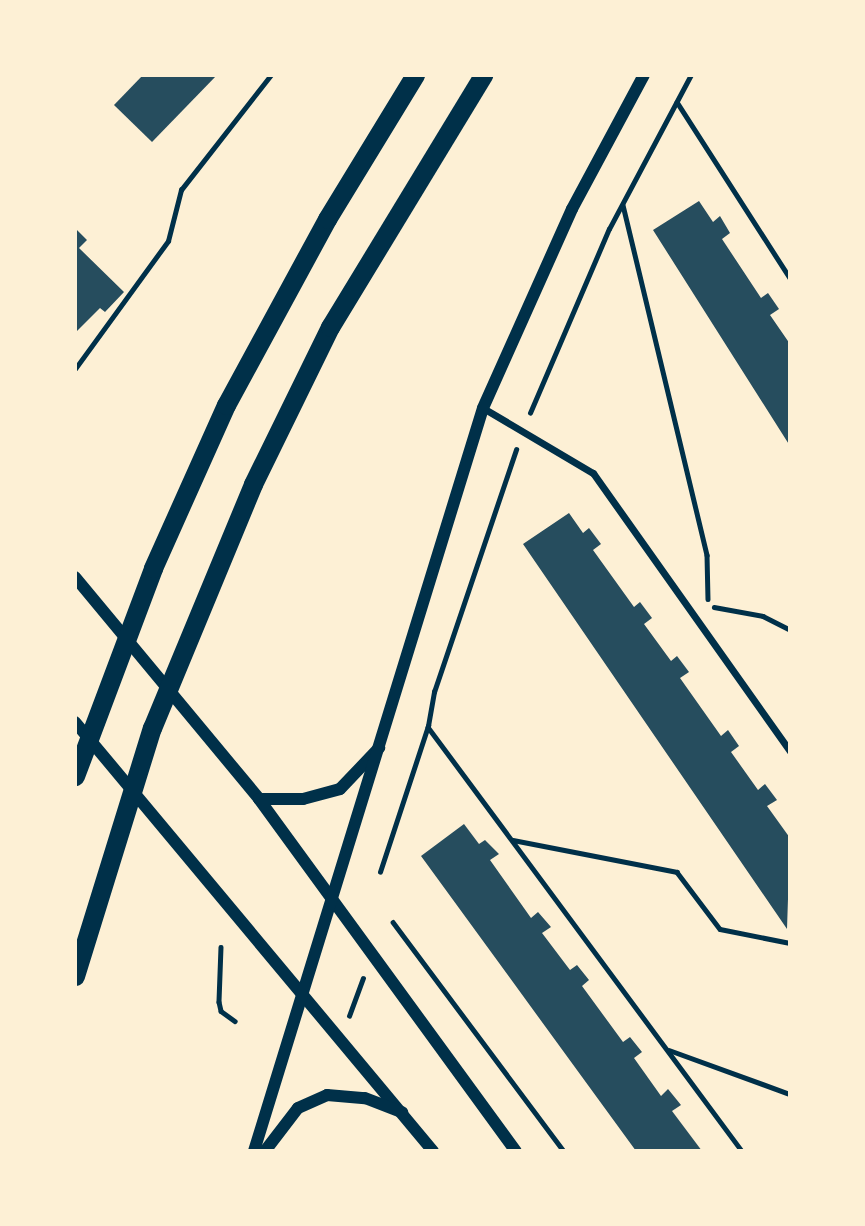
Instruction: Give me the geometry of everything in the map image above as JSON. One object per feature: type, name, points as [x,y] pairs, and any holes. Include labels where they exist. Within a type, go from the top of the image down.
[{"type":"highway","points":[[75,776],[153,568],[226,405],[327,219],[415,75]]},
{"type":"highway","points":[[75,976],[152,728],[253,484],[330,327],[483,75]]},
{"type":"street","points":[[254,1151],[282,1049],[304,992],[332,903],[483,408],[572,209],[644,75]]},
{"type":"street","points":[[483,408],[523,429],[593,473],[790,751]]},
{"type":"street","points":[[75,577],[259,799],[332,903],[516,1151]]},
{"type":"street","points":[[75,722],[407,1115],[433,1151]]},
{"type":"street","points":[[259,799],[303,799],[340,789],[381,745]]},
{"type":"street","points":[[265,1151],[298,1108],[327,1095],[365,1098],[407,1115]]},
{"type":"path","points":[[75,369],[168,241],[181,190],[271,75]]},
{"type":"path","points":[[380,872],[428,726],[434,692],[523,429],[623,204],[691,75]]},
{"type":"path","points":[[677,102],[790,278]]},
{"type":"path","points":[[623,204],[707,555],[708,601],[716,609],[763,617],[790,630]]},
{"type":"path","points":[[693,614],[708,601]]},
{"type":"path","points":[[428,726],[742,1151]]},
{"type":"path","points":[[512,840],[677,872],[720,929],[790,943]]},
{"type":"path","points":[[393,922],[564,1151]]},
{"type":"path","points":[[221,947],[219,1003],[221,1011],[235,1021]]},
{"type":"path","points":[[349,1017],[364,975]]},
{"type":"path","points":[[666,1049],[790,1094]]},
{"type":"building","points":[[143,75],[217,75],[152,142],[114,105]]},
{"type":"building","points":[[699,201],[713,222],[720,216],[730,233],[722,239],[761,298],[768,293],[779,309],[770,315],[790,344],[790,446],[653,230]]},
{"type":"building","points":[[75,228],[87,240],[79,248],[124,292],[105,312],[100,308],[75,333]]},
{"type":"building","points":[[569,513],[583,533],[589,528],[601,544],[593,550],[634,607],[640,602],[652,618],[644,624],[671,661],[677,656],[689,672],[680,678],[721,736],[728,730],[739,746],[731,752],[758,790],[765,784],[777,800],[767,806],[790,838],[787,929],[523,544]]},
{"type":"building","points":[[464,824],[479,844],[485,840],[499,854],[490,860],[531,918],[538,912],[551,927],[542,933],[570,970],[577,965],[589,980],[582,986],[623,1042],[630,1037],[642,1052],[634,1058],[661,1096],[668,1089],[681,1105],[672,1111],[702,1151],[636,1151],[421,856]]}]
